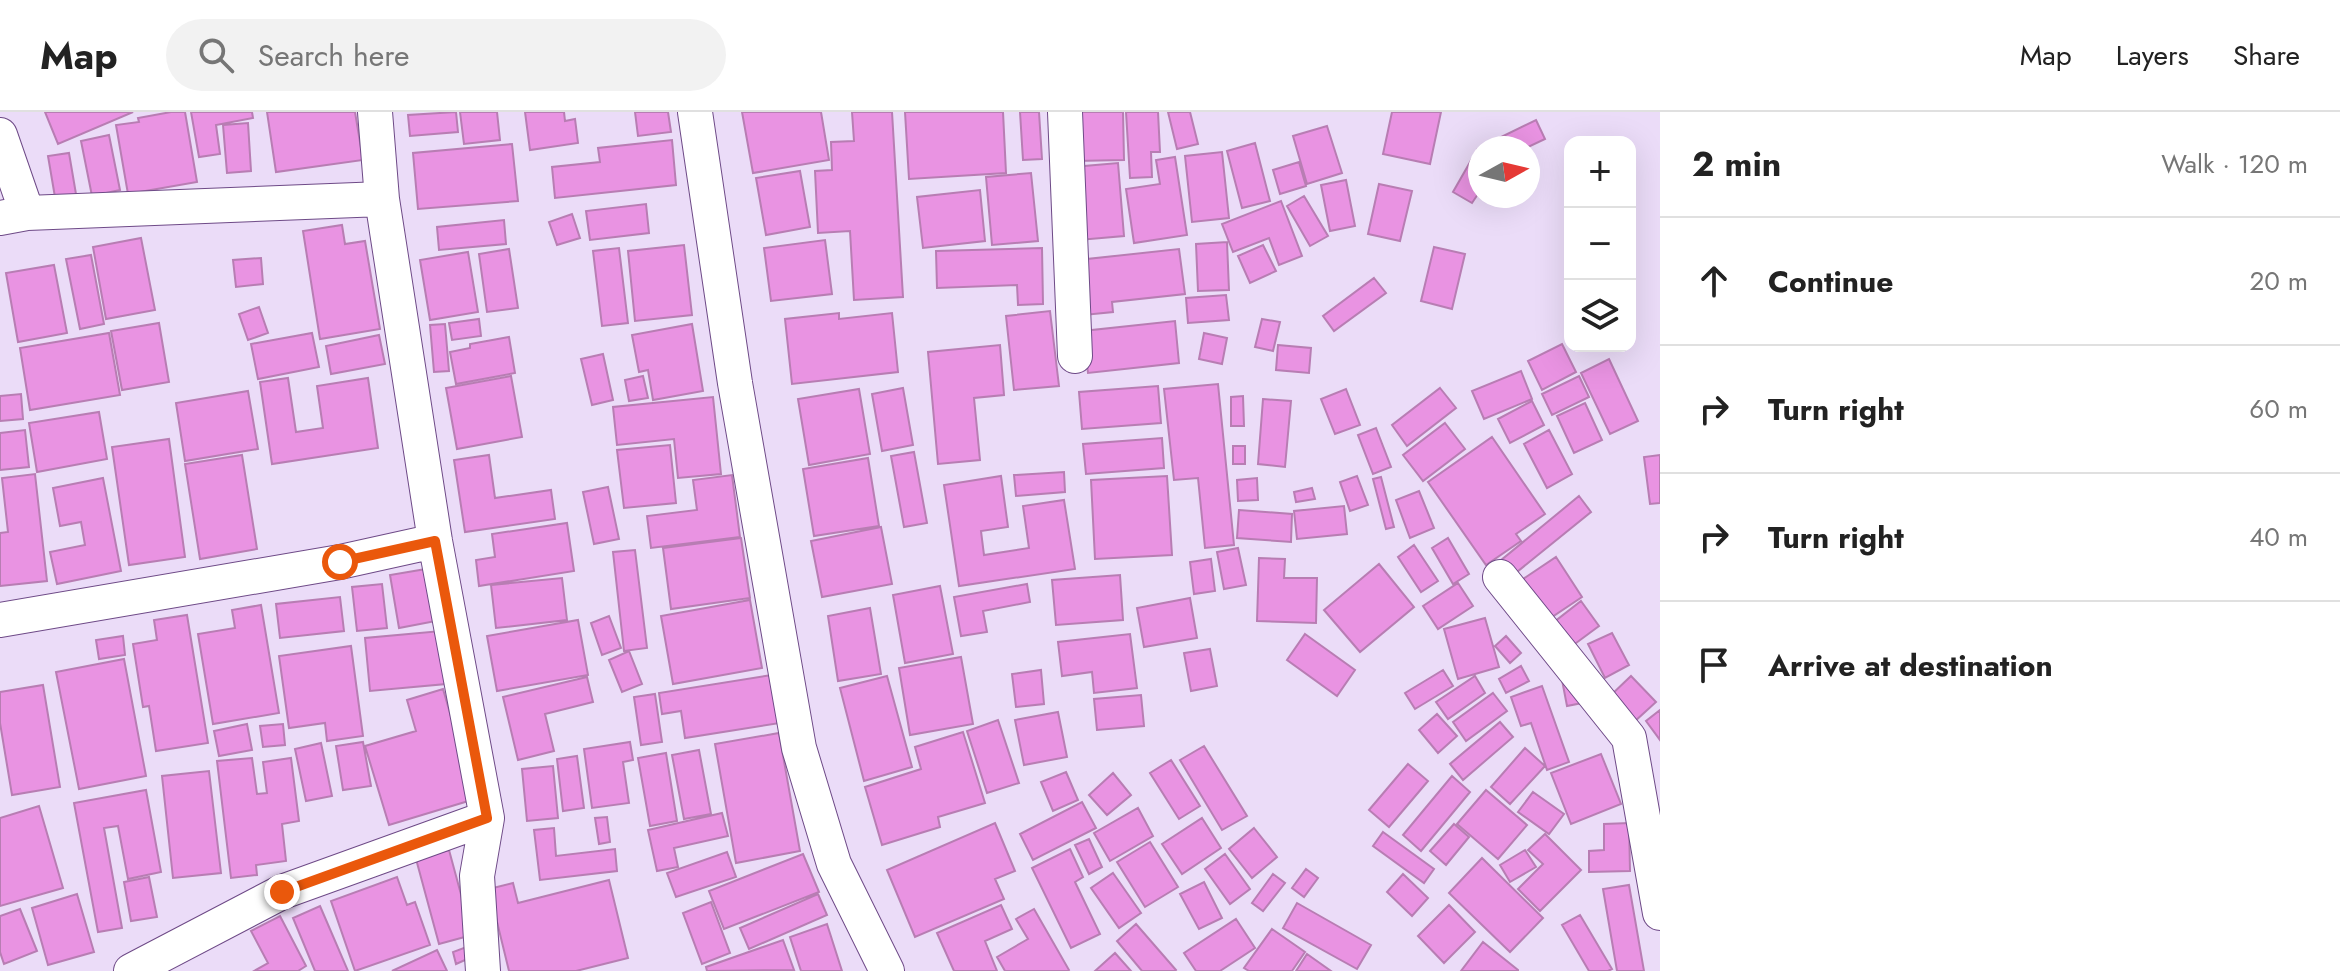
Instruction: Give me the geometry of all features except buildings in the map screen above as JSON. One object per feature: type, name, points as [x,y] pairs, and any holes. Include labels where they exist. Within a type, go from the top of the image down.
[{"type":"street","points":[[375,112],[382,199],[435,541],[487,818],[477,876],[483,971]]},
{"type":"street","points":[[695,112],[735,383],[799,748],[834,864],[887,971]]},
{"type":"street","points":[[1065,112],[1075,356]]},
{"type":"street","points":[[0,135],[14,216],[382,199]]},
{"type":"street","points":[[0,620],[340,562],[435,541]]},
{"type":"street","points":[[1500,577],[1629,738],[1660,913]]},
{"type":"street","points":[[131,971],[282,892],[487,818]]},
{"type":"route","points":[[282,892],[487,818],[435,541],[340,562]]}]
